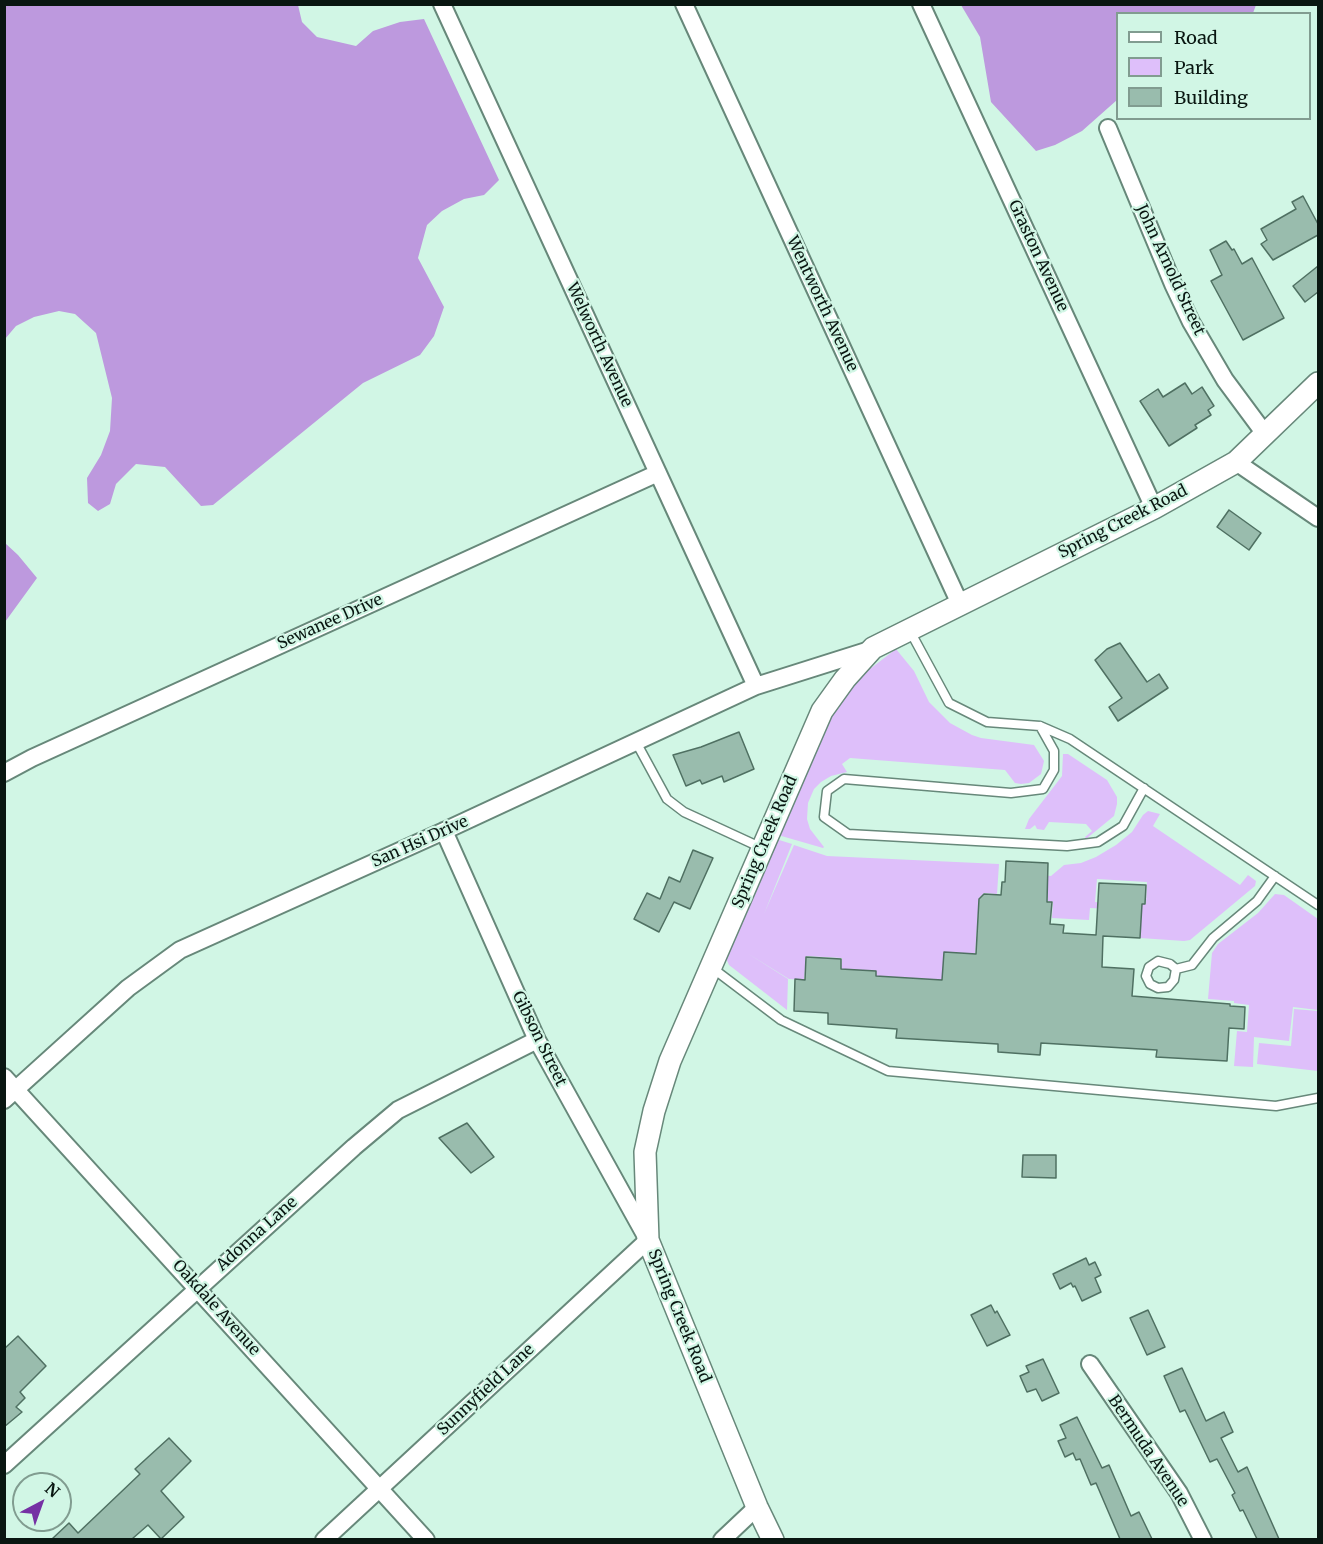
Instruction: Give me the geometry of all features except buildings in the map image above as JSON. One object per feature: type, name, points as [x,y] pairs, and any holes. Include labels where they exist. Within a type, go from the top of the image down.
[{"type":"street","name":"Welworth Avenue","points":[[442,4],[756,686]]},
{"type":"street","name":"Wentworth Avenue","points":[[684,4],[960,604]]},
{"type":"street","name":"Graston Avenue","points":[[921,4],[1154,508]]},
{"type":"street","name":"John Arnold Street","points":[[1108,128],[1191,322],[1225,380],[1265,434]]},
{"type":"street","name":"Spring Creek Road","points":[[773,1539],[648,1240],[645,1152],[654,1111],[670,1061],[822,711],[845,679],[873,648],[1154,508],[1236,462],[1318,383]]},
{"type":"street","points":[[1236,462],[1318,518]]},
{"type":"street","name":"Sewanee Drive","points":[[4,773],[32,758],[658,473]]},
{"type":"street","name":"San Hsi Drive","points":[[9,1089],[128,988],[180,950],[444,831],[756,686],[873,648]]},
{"type":"street","name":"Gibson Street","points":[[444,831],[537,1040],[648,1240]]},
{"type":"street","name":"Adonna Lane","points":[[4,1465],[197,1288],[354,1147],[399,1110],[537,1040]]},
{"type":"street","name":"Oakdale Avenue","points":[[9,1089],[197,1288],[426,1539]]},
{"type":"street","name":"Sunnyfield Lane","points":[[324,1539],[648,1240]]},
{"type":"street","name":"Bermuda Avenue","points":[[1090,1364],[1179,1493],[1203,1539]]},
{"type":"street","points":[[722,1539],[758,1507]]},
{"type":"lane","points":[[910,630],[949,703],[987,722],[1040,726],[1070,739],[1318,906]]},
{"type":"lane","points":[[1040,726],[1054,750],[1054,770],[1043,789],[1011,793],[844,779],[827,791],[824,817],[848,834],[1067,846],[1098,842],[1123,826],[1144,788]]},
{"type":"lane","points":[[636,742],[667,799],[684,812],[762,848]]},
{"type":"lane","points":[[1176,969],[1192,964],[1213,938],[1257,901],[1275,876]]},
{"type":"lane","points":[[711,967],[781,1020],[888,1071],[1276,1106],[1318,1098]]},
{"type":"green space","points":[[896,649],[914,671],[929,702],[950,723],[981,738],[1034,745],[1044,761],[1041,774],[1029,783],[1021,784],[1015,783],[1005,770],[850,758],[842,764],[847,772],[831,776],[821,782],[814,789],[808,803],[807,819],[810,829],[824,847],[778,835],[828,723],[844,697],[866,672]]},
{"type":"green space","points":[[1063,754],[1068,754],[1107,780],[1117,797],[1114,816],[1086,839],[1085,837],[1092,831],[1086,824],[1049,822],[1044,830],[1037,829],[1035,825],[1030,829],[1025,829],[1029,819],[1062,776]]},
{"type":"green space","points":[[1148,811],[1160,814],[1153,826],[1240,885],[1248,875],[1256,881],[1255,886],[1190,940],[1184,941],[1140,938],[1141,912],[1125,903],[1146,904],[1147,882],[1097,879],[1095,902],[1105,903],[1112,909],[1090,908],[1089,920],[1052,918],[1053,902],[1048,901],[1048,891],[1040,890],[1041,875],[1051,876],[1064,865],[1081,863],[1096,857],[1132,832]]},
{"type":"green space","points":[[776,839],[792,844],[764,914],[794,845],[827,856],[999,864],[997,894],[984,893],[979,898],[975,954],[944,952],[943,980],[876,976],[876,971],[841,969],[842,958],[806,956],[804,980],[789,979],[747,953],[788,979],[787,1010],[729,965],[726,958]]},
{"type":"green space","points":[[1275,894],[1284,895],[1318,919],[1318,1010],[1293,1007],[1289,1041],[1254,1037],[1253,1067],[1234,1066],[1237,1031],[1247,1032],[1249,1005],[1208,999],[1212,953],[1218,944],[1258,913]]},
{"type":"green space","points":[[1294,1009],[1318,1011],[1318,1071],[1257,1064],[1259,1043],[1291,1046]]},
{"type":"shaded area","points":[[5,4],[298,5],[302,22],[317,37],[356,46],[373,31],[400,22],[424,19],[499,180],[484,195],[464,199],[442,211],[427,225],[418,258],[444,307],[434,336],[420,355],[363,383],[213,505],[201,506],[165,467],[136,464],[116,484],[110,504],[98,511],[88,503],[87,478],[101,455],[110,431],[112,398],[96,333],[75,314],[59,311],[34,317],[16,326],[5,339]]},
{"type":"shaded area","points":[[961,5],[1256,5],[1253,12],[1116,12],[1116,101],[1082,131],[1055,145],[1036,151],[991,102],[980,37]]},
{"type":"shaded area","points":[[5,543],[37,578],[5,622]]}]
